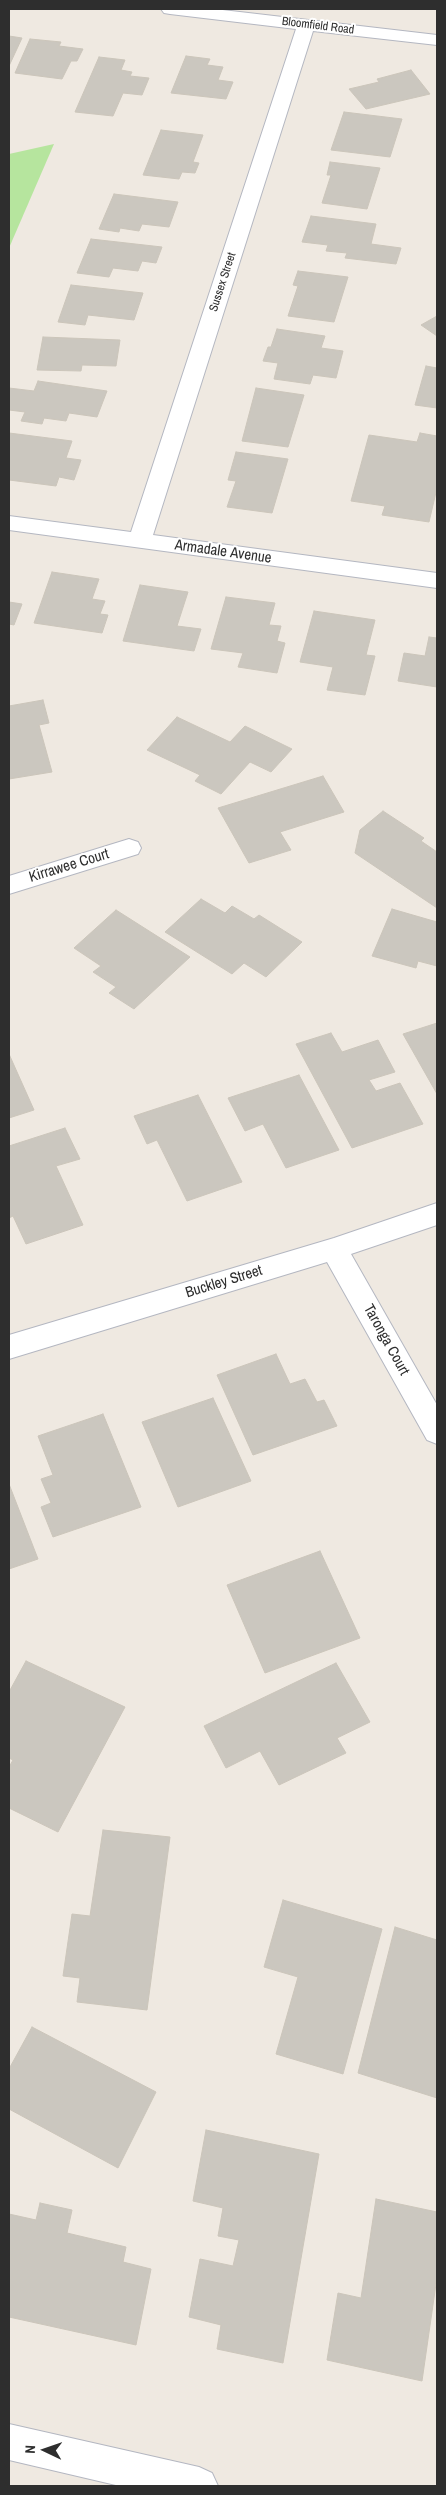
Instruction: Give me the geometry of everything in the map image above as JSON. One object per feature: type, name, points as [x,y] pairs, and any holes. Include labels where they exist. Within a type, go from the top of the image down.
[{"type":"street","name":"Bloomfield Road","points":[[170,9],[437,40]]},
{"type":"street","name":"Sussex Street","points":[[140,540],[306,25]]},
{"type":"street","name":"Armadale Avenue","points":[[9,524],[437,581]]},
{"type":"street","name":"Kirrawee Court","points":[[9,885],[129,848]]},
{"type":"street","name":"Buckley Street","points":[[9,1347],[334,1249],[437,1214]]},
{"type":"street","name":"Taronga Court","points":[[334,1249],[437,1432]]},
{"type":"street","points":[[9,2442],[198,2486]]},
{"type":"green space","points":[[54,144],[9,248],[9,154]]},
{"type":"building","points":[[9,36],[22,38],[9,66]]},
{"type":"building","points":[[30,39],[61,42],[59,46],[83,49],[77,61],[71,61],[62,79],[15,73]]},
{"type":"building","points":[[186,56],[210,59],[207,65],[223,67],[218,80],[233,82],[226,99],[171,93]]},
{"type":"building","points":[[99,57],[125,60],[121,70],[132,72],[130,76],[149,78],[142,95],[123,93],[113,116],[75,112]]},
{"type":"building","points":[[411,70],[430,94],[366,109],[349,89],[379,82],[377,79]]},
{"type":"building","points":[[344,112],[402,119],[390,157],[331,150]]},
{"type":"building","points":[[161,130],[203,135],[193,162],[199,163],[195,173],[182,172],[179,179],[143,175]]},
{"type":"building","points":[[330,162],[380,168],[367,209],[322,203],[331,175],[327,175]]},
{"type":"building","points":[[114,194],[178,202],[169,227],[142,224],[139,231],[120,228],[119,232],[99,229]]},
{"type":"building","points":[[311,216],[376,224],[371,244],[401,248],[396,264],[345,258],[347,253],[326,251],[328,245],[302,242]]},
{"type":"building","points":[[91,239],[162,247],[156,263],[142,261],[138,271],[113,268],[109,277],[77,273]]},
{"type":"building","points":[[298,271],[348,277],[334,322],[288,316],[298,286],[293,285]]},
{"type":"building","points":[[71,285],[143,293],[134,320],[88,315],[85,325],[58,322]]},
{"type":"building","points":[[437,316],[437,336],[421,325]]},
{"type":"building","points":[[277,329],[325,336],[321,348],[343,351],[336,378],[313,375],[310,384],[274,379],[278,363],[263,361],[268,347],[271,347]]},
{"type":"building","points":[[43,337],[120,340],[116,366],[82,365],[81,371],[37,370]]},
{"type":"building","points":[[426,366],[437,368],[437,408],[415,405]]},
{"type":"building","points":[[38,381],[107,391],[97,417],[69,413],[66,421],[44,418],[42,424],[21,421],[25,412],[9,410],[9,388],[34,391]]},
{"type":"building","points":[[256,388],[304,395],[288,447],[242,441]]},
{"type":"building","points":[[9,433],[72,441],[66,458],[81,460],[74,480],[59,477],[56,486],[9,480]]},
{"type":"building","points":[[420,433],[437,436],[437,488],[429,522],[382,515],[385,506],[351,501],[369,435],[417,442]]},
{"type":"building","points":[[236,452],[288,459],[272,513],[227,507],[236,481],[228,480]]},
{"type":"building","points":[[52,572],[99,579],[92,599],[105,601],[100,614],[108,615],[102,633],[34,623]]},
{"type":"building","points":[[140,585],[188,592],[177,626],[201,629],[194,651],[123,641]]},
{"type":"building","points":[[226,597],[275,603],[269,625],[281,626],[277,641],[285,643],[277,673],[238,667],[243,653],[211,649]]},
{"type":"building","points":[[9,602],[22,604],[14,625],[9,624]]},
{"type":"building","points":[[314,611],[375,620],[366,655],[375,656],[365,695],[327,690],[333,667],[300,662]]},
{"type":"building","points":[[429,637],[437,638],[437,687],[398,681],[404,653],[425,656]]},
{"type":"building","points":[[43,700],[49,723],[39,725],[52,772],[9,779],[9,706]]},
{"type":"building","points":[[177,717],[230,742],[245,726],[292,749],[271,772],[250,762],[221,794],[195,781],[200,775],[147,750]]},
{"type":"building","points":[[323,776],[344,812],[280,832],[291,850],[249,863],[218,808]]},
{"type":"building","points":[[383,811],[424,838],[421,841],[437,852],[437,908],[355,853],[360,830]]},
{"type":"building","points":[[201,899],[225,913],[232,906],[254,919],[259,915],[302,942],[266,977],[244,963],[232,974],[165,932]]},
{"type":"building","points":[[392,909],[437,922],[437,966],[418,961],[416,968],[372,956]]},
{"type":"building","points":[[116,910],[190,957],[134,1009],[109,993],[116,987],[93,972],[101,966],[74,948]]},
{"type":"building","points":[[437,1023],[437,1094],[403,1034]]},
{"type":"building","points":[[331,1033],[342,1052],[378,1040],[395,1072],[369,1080],[376,1091],[400,1083],[423,1124],[352,1148],[296,1044]]},
{"type":"building","points":[[9,1054],[34,1110],[9,1118]]},
{"type":"building","points":[[299,1075],[339,1150],[286,1168],[263,1124],[245,1131],[228,1098]]},
{"type":"building","points":[[198,1095],[242,1182],[187,1201],[157,1140],[147,1144],[134,1116]]},
{"type":"building","points":[[65,1128],[80,1159],[56,1166],[83,1225],[26,1244],[13,1216],[9,1218],[9,1146]]},
{"type":"building","points":[[276,1354],[290,1384],[305,1379],[317,1402],[324,1400],[337,1426],[253,1455],[217,1375]]},
{"type":"building","points":[[213,1398],[251,1481],[178,1507],[142,1422]]},
{"type":"building","points":[[103,1414],[141,1507],[53,1537],[41,1507],[51,1503],[41,1479],[53,1475],[38,1436]]},
{"type":"building","points":[[9,1484],[38,1559],[9,1569]]},
{"type":"building","points":[[320,1551],[360,1638],[265,1673],[227,1585]]},
{"type":"building","points":[[26,1661],[125,1707],[58,1832],[9,1808],[9,1767],[13,1760],[9,1758],[9,1692]]},
{"type":"building","points":[[336,1663],[370,1722],[337,1738],[346,1753],[279,1785],[260,1751],[226,1768],[204,1726]]},
{"type":"building","points":[[103,1830],[170,1837],[147,2010],[77,2002],[80,1978],[63,1976],[72,1914],[90,1916]]},
{"type":"building","points":[[283,1900],[382,1929],[343,2074],[276,2054],[298,1977],[264,1967]]},
{"type":"building","points":[[395,1927],[437,1940],[437,2098],[358,2073]]},
{"type":"building","points":[[32,2027],[156,2092],[118,2168],[9,2109],[9,2069]]},
{"type":"building","points":[[206,2130],[319,2154],[283,2363],[217,2349],[221,2325],[189,2317],[200,2259],[233,2266],[239,2240],[218,2236],[223,2208],[193,2201]]},
{"type":"building","points":[[376,2199],[437,2212],[437,2277],[422,2381],[327,2360],[338,2293],[361,2298]]},
{"type":"building","points":[[40,2203],[72,2210],[67,2233],[126,2247],[123,2262],[151,2269],[136,2345],[9,2317],[9,2214],[36,2220]]}]
